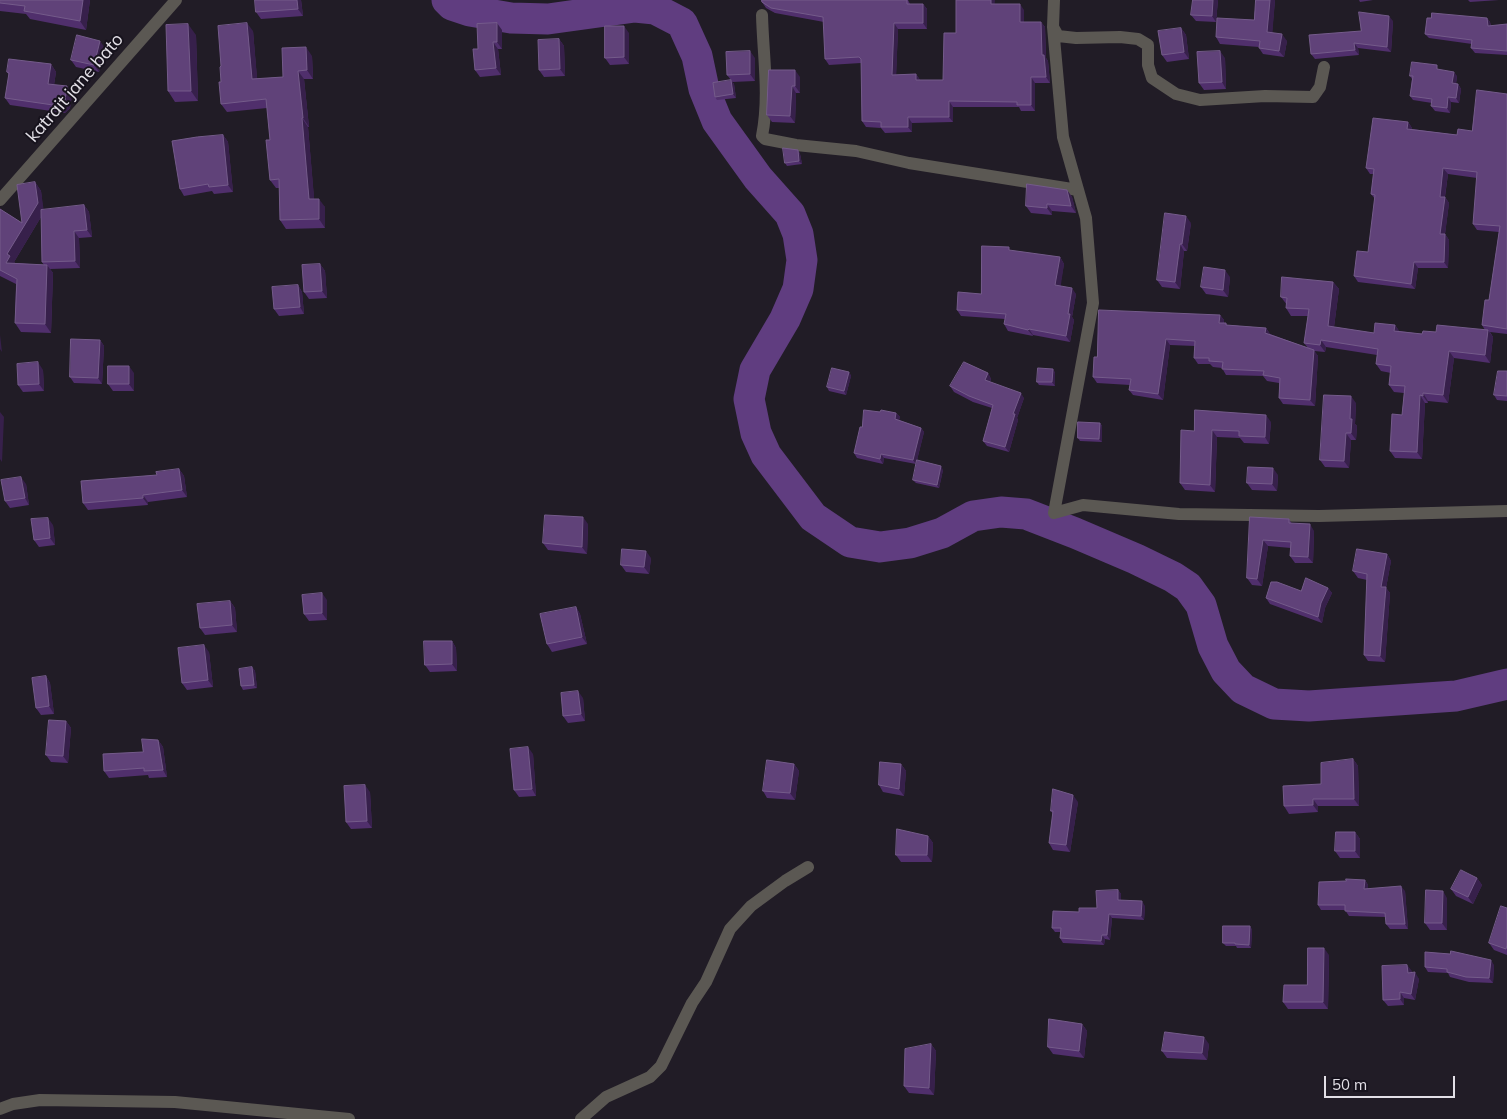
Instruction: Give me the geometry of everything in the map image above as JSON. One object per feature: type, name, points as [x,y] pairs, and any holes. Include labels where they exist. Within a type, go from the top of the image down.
[{"type":"street","name":"katrait jane bato","points":[[0,200],[176,0]]},
{"type":"street","points":[[1054,0],[1053,27],[1063,137],[1086,218],[1092,303],[1054,513],[1082,505],[1179,514],[1319,516],[1507,512]]},
{"type":"street","points":[[762,15],[766,81],[765,122],[762,136],[765,139],[796,145],[856,151],[909,163],[1078,190]]},
{"type":"street","points":[[1053,27],[1058,36],[1138,39],[1148,45],[1148,65],[1152,78],[1176,94],[1200,100],[1265,96],[1313,96],[1320,87],[1324,67]]},
{"type":"street","points":[[580,1119],[606,1097],[650,1078],[661,1066],[692,1003],[706,982],[730,929],[756,901],[808,867]]},
{"type":"street","points":[[0,1109],[13,1104],[40,1100],[175,1102],[349,1119]]},
{"type":"building","points":[[0,0],[83,0],[80,21],[24,11],[25,6],[0,3]]},
{"type":"building","points":[[255,0],[297,0],[298,9],[256,12]]},
{"type":"building","points":[[762,0],[907,0],[907,4],[923,4],[923,23],[894,23],[892,75],[916,74],[916,80],[943,80],[944,33],[956,33],[956,0],[991,0],[991,4],[1020,4],[1020,22],[1041,22],[1042,55],[1044,55],[1046,77],[1031,77],[1031,105],[1017,105],[1017,102],[949,101],[949,117],[908,117],[908,127],[881,127],[881,122],[862,121],[861,59],[859,57],[825,59],[823,17],[771,8]]},
{"type":"building","points":[[1193,0],[1213,0],[1212,16],[1191,15]]},
{"type":"building","points":[[1256,0],[1270,0],[1267,32],[1282,34],[1279,51],[1259,48],[1260,41],[1216,37],[1217,18],[1254,20]]},
{"type":"building","points":[[1359,12],[1389,16],[1387,47],[1354,43],[1355,50],[1311,54],[1309,35],[1361,31]]},
{"type":"building","points":[[1432,13],[1487,18],[1488,26],[1507,24],[1507,51],[1471,48],[1472,40],[1425,34],[1427,18],[1431,18]]},
{"type":"building","points":[[247,23],[252,79],[283,77],[282,48],[306,47],[307,70],[298,71],[309,199],[319,199],[319,219],[280,220],[279,179],[270,180],[266,140],[270,140],[266,99],[221,104],[218,26]]},
{"type":"building","points":[[497,23],[497,42],[493,42],[496,68],[475,70],[473,49],[478,49],[477,24]]},
{"type":"building","points":[[188,24],[191,91],[168,91],[166,25]]},
{"type":"building","points":[[605,26],[624,26],[624,57],[605,58]]},
{"type":"building","points":[[1181,28],[1184,52],[1162,55],[1158,31]]},
{"type":"building","points":[[77,35],[100,41],[94,65],[71,60]]},
{"type":"building","points":[[559,39],[560,69],[539,70],[538,40]]},
{"type":"building","points":[[750,51],[750,74],[727,75],[726,52]]},
{"type":"building","points":[[1220,51],[1222,82],[1199,83],[1197,52]]},
{"type":"building","points":[[9,59],[51,64],[48,84],[67,86],[65,101],[60,106],[5,98]]},
{"type":"building","points":[[1412,62],[1437,65],[1437,69],[1454,72],[1452,83],[1458,84],[1456,98],[1448,97],[1447,108],[1431,106],[1432,99],[1410,96],[1413,76],[1410,76]]},
{"type":"building","points":[[769,70],[795,70],[795,86],[792,86],[790,116],[767,115]]},
{"type":"building","points":[[731,80],[733,94],[715,97],[713,83]]},
{"type":"building","points":[[1477,90],[1507,94],[1507,329],[1482,325],[1485,300],[1489,300],[1500,226],[1473,224],[1477,172],[1443,168],[1440,197],[1445,197],[1440,234],[1445,234],[1444,262],[1414,262],[1411,284],[1354,276],[1357,251],[1368,252],[1375,195],[1371,194],[1374,169],[1366,168],[1373,118],[1408,122],[1407,129],[1457,135],[1458,129],[1472,131]]},
{"type":"building","points":[[223,135],[228,185],[209,187],[208,184],[180,189],[172,141]]},
{"type":"building","points":[[783,148],[798,150],[799,161],[785,163]]},
{"type":"building","points":[[35,182],[38,203],[7,254],[10,256],[6,263],[47,265],[45,324],[15,323],[17,279],[0,270],[0,209],[22,223],[17,185]]},
{"type":"building","points":[[1027,184],[1067,190],[1071,206],[1047,204],[1047,208],[1026,206]]},
{"type":"building","points":[[84,205],[87,230],[74,231],[75,261],[42,262],[41,210]]},
{"type":"building","points":[[1165,213],[1186,216],[1175,282],[1157,280]]},
{"type":"building","points":[[982,246],[1009,247],[1009,250],[1060,257],[1055,285],[1072,288],[1066,336],[1004,324],[1006,314],[957,310],[958,292],[981,294]]},
{"type":"building","points":[[320,264],[322,291],[304,292],[302,265]]},
{"type":"building","points":[[1204,267],[1225,270],[1223,290],[1201,287]]},
{"type":"building","points":[[1282,277],[1333,282],[1328,326],[1374,333],[1375,323],[1395,325],[1394,331],[1422,334],[1423,331],[1436,332],[1437,325],[1488,330],[1485,355],[1449,351],[1443,395],[1423,393],[1423,396],[1420,395],[1417,452],[1390,451],[1392,414],[1402,415],[1405,386],[1389,385],[1391,366],[1376,364],[1378,349],[1321,340],[1320,345],[1304,343],[1309,309],[1286,308],[1287,298],[1281,297]]},
{"type":"building","points":[[298,285],[300,307],[274,309],[272,287]]},
{"type":"building","points":[[1099,310],[1220,315],[1219,323],[1226,323],[1226,325],[1266,328],[1265,333],[1314,350],[1310,400],[1279,398],[1280,378],[1263,375],[1264,371],[1222,369],[1223,362],[1209,361],[1209,358],[1194,358],[1195,341],[1166,339],[1158,394],[1129,390],[1131,379],[1093,377],[1094,357],[1097,357]]},
{"type":"building","points":[[71,339],[100,340],[98,378],[70,377]]},
{"type":"building","points":[[38,362],[39,384],[18,385],[17,364]]},
{"type":"building","points":[[964,362],[988,373],[985,380],[1021,393],[1013,414],[1015,414],[1005,447],[983,441],[993,405],[950,386]]},
{"type":"building","points":[[108,366],[129,366],[129,384],[108,384]]},
{"type":"building","points":[[832,368],[849,372],[844,391],[827,387]]},
{"type":"building","points":[[1038,368],[1053,369],[1052,382],[1037,382]]},
{"type":"building","points":[[1498,371],[1507,371],[1507,396],[1494,395]]},
{"type":"building","points":[[1324,395],[1351,396],[1351,433],[1346,433],[1344,461],[1320,460]]},
{"type":"building","points":[[864,410],[880,412],[881,410],[896,413],[895,419],[921,428],[913,460],[881,454],[880,459],[854,453],[860,427],[862,427]]},
{"type":"building","points":[[1195,410],[1266,415],[1265,437],[1239,436],[1239,431],[1212,430],[1210,485],[1180,483],[1181,430],[1194,431]]},
{"type":"building","points":[[1078,422],[1100,423],[1099,439],[1078,438]]},
{"type":"building","points":[[917,460],[941,466],[937,485],[913,480]]},
{"type":"building","points":[[1248,467],[1273,468],[1272,484],[1247,483]]},
{"type":"building","points":[[179,469],[182,490],[143,495],[143,498],[83,503],[81,481],[157,475],[156,472]]},
{"type":"building","points":[[21,477],[25,498],[5,501],[1,480]]},
{"type":"building","points":[[545,515],[583,517],[582,547],[543,543]]},
{"type":"building","points":[[1250,517],[1289,519],[1289,523],[1310,524],[1308,557],[1290,556],[1291,542],[1263,540],[1257,579],[1247,578]]},
{"type":"building","points":[[48,518],[50,538],[34,540],[31,519]]},
{"type":"building","points":[[622,549],[646,551],[644,567],[621,565]]},
{"type":"building","points":[[1357,549],[1387,554],[1381,587],[1386,587],[1380,656],[1364,655],[1367,574],[1353,571]]},
{"type":"building","points":[[1306,578],[1328,588],[1321,603],[1318,617],[1266,598],[1271,582],[1277,582],[1301,591]]},
{"type":"building","points":[[322,593],[322,613],[304,614],[302,595]]},
{"type":"building","points":[[230,601],[232,625],[200,628],[197,604]]},
{"type":"building","points":[[576,607],[582,637],[547,644],[540,614]]},
{"type":"building","points":[[424,641],[452,641],[452,664],[425,665]]},
{"type":"building","points":[[204,645],[208,680],[182,683],[178,648]]},
{"type":"building","points":[[252,667],[254,685],[241,686],[239,669]]},
{"type":"building","points":[[46,676],[49,706],[36,708],[32,678]]},
{"type":"building","points":[[578,691],[581,714],[563,716],[561,693]]},
{"type":"building","points":[[49,720],[66,721],[63,756],[46,755]]},
{"type":"building","points":[[142,739],[158,740],[163,770],[144,771],[144,768],[104,771],[103,754],[143,752]]},
{"type":"building","points":[[528,747],[532,789],[514,790],[510,749]]},
{"type":"building","points":[[1353,759],[1354,799],[1313,799],[1313,805],[1284,806],[1283,786],[1321,784],[1321,763]]},
{"type":"building","points":[[767,760],[794,764],[790,793],[763,791]]},
{"type":"building","points":[[880,762],[901,764],[899,789],[879,785]]},
{"type":"building","points":[[365,785],[367,821],[346,822],[344,786]]},
{"type":"building","points":[[1053,789],[1073,795],[1066,845],[1049,843],[1053,811],[1051,811]]},
{"type":"building","points":[[897,829],[928,836],[927,855],[896,855]]},
{"type":"building","points":[[1336,832],[1355,832],[1355,851],[1335,851]]},
{"type":"building","points":[[1461,870],[1477,878],[1468,897],[1451,889]]},
{"type":"building","points":[[1346,879],[1365,880],[1364,889],[1401,886],[1405,924],[1386,924],[1385,913],[1345,911],[1345,905],[1318,905],[1319,882],[1346,881]]},
{"type":"building","points":[[1118,890],[1118,900],[1142,901],[1141,916],[1109,914],[1107,935],[1102,935],[1101,941],[1060,938],[1061,928],[1052,928],[1053,911],[1079,912],[1079,908],[1097,908],[1096,891]]},
{"type":"building","points":[[1426,890],[1443,891],[1442,923],[1425,923]]},
{"type":"building","points":[[1501,906],[1507,908],[1506,949],[1489,943]]},
{"type":"building","points":[[1223,926],[1250,926],[1249,945],[1223,943]]},
{"type":"building","points":[[1308,948],[1324,948],[1323,1002],[1283,1002],[1284,985],[1307,985]]},
{"type":"building","points":[[1451,951],[1491,960],[1489,978],[1466,977],[1447,972],[1447,969],[1425,967],[1425,952],[1450,954]]},
{"type":"building","points":[[1407,965],[1408,973],[1415,972],[1411,994],[1400,992],[1400,999],[1383,1000],[1382,966]]},
{"type":"building","points":[[1049,1019],[1082,1024],[1079,1051],[1048,1047]]},
{"type":"building","points":[[1165,1032],[1204,1037],[1202,1053],[1162,1051]]},
{"type":"building","points":[[931,1044],[929,1088],[904,1086],[905,1049]]},
{"type":"waterway","points":[[447,0],[452,5],[470,11],[511,18],[548,19],[635,7],[655,9],[682,23],[697,56],[704,89],[717,121],[758,178],[790,214],[798,234],[802,260],[798,289],[785,319],[755,370],[749,399],[756,433],[766,455],[813,517],[850,542],[880,547],[910,543],[942,533],[973,516],[1001,512],[1026,514],[1136,559],[1173,577],[1188,587],[1201,605],[1213,646],[1226,671],[1243,689],[1274,704],[1309,706],[1456,696],[1507,684]]}]
